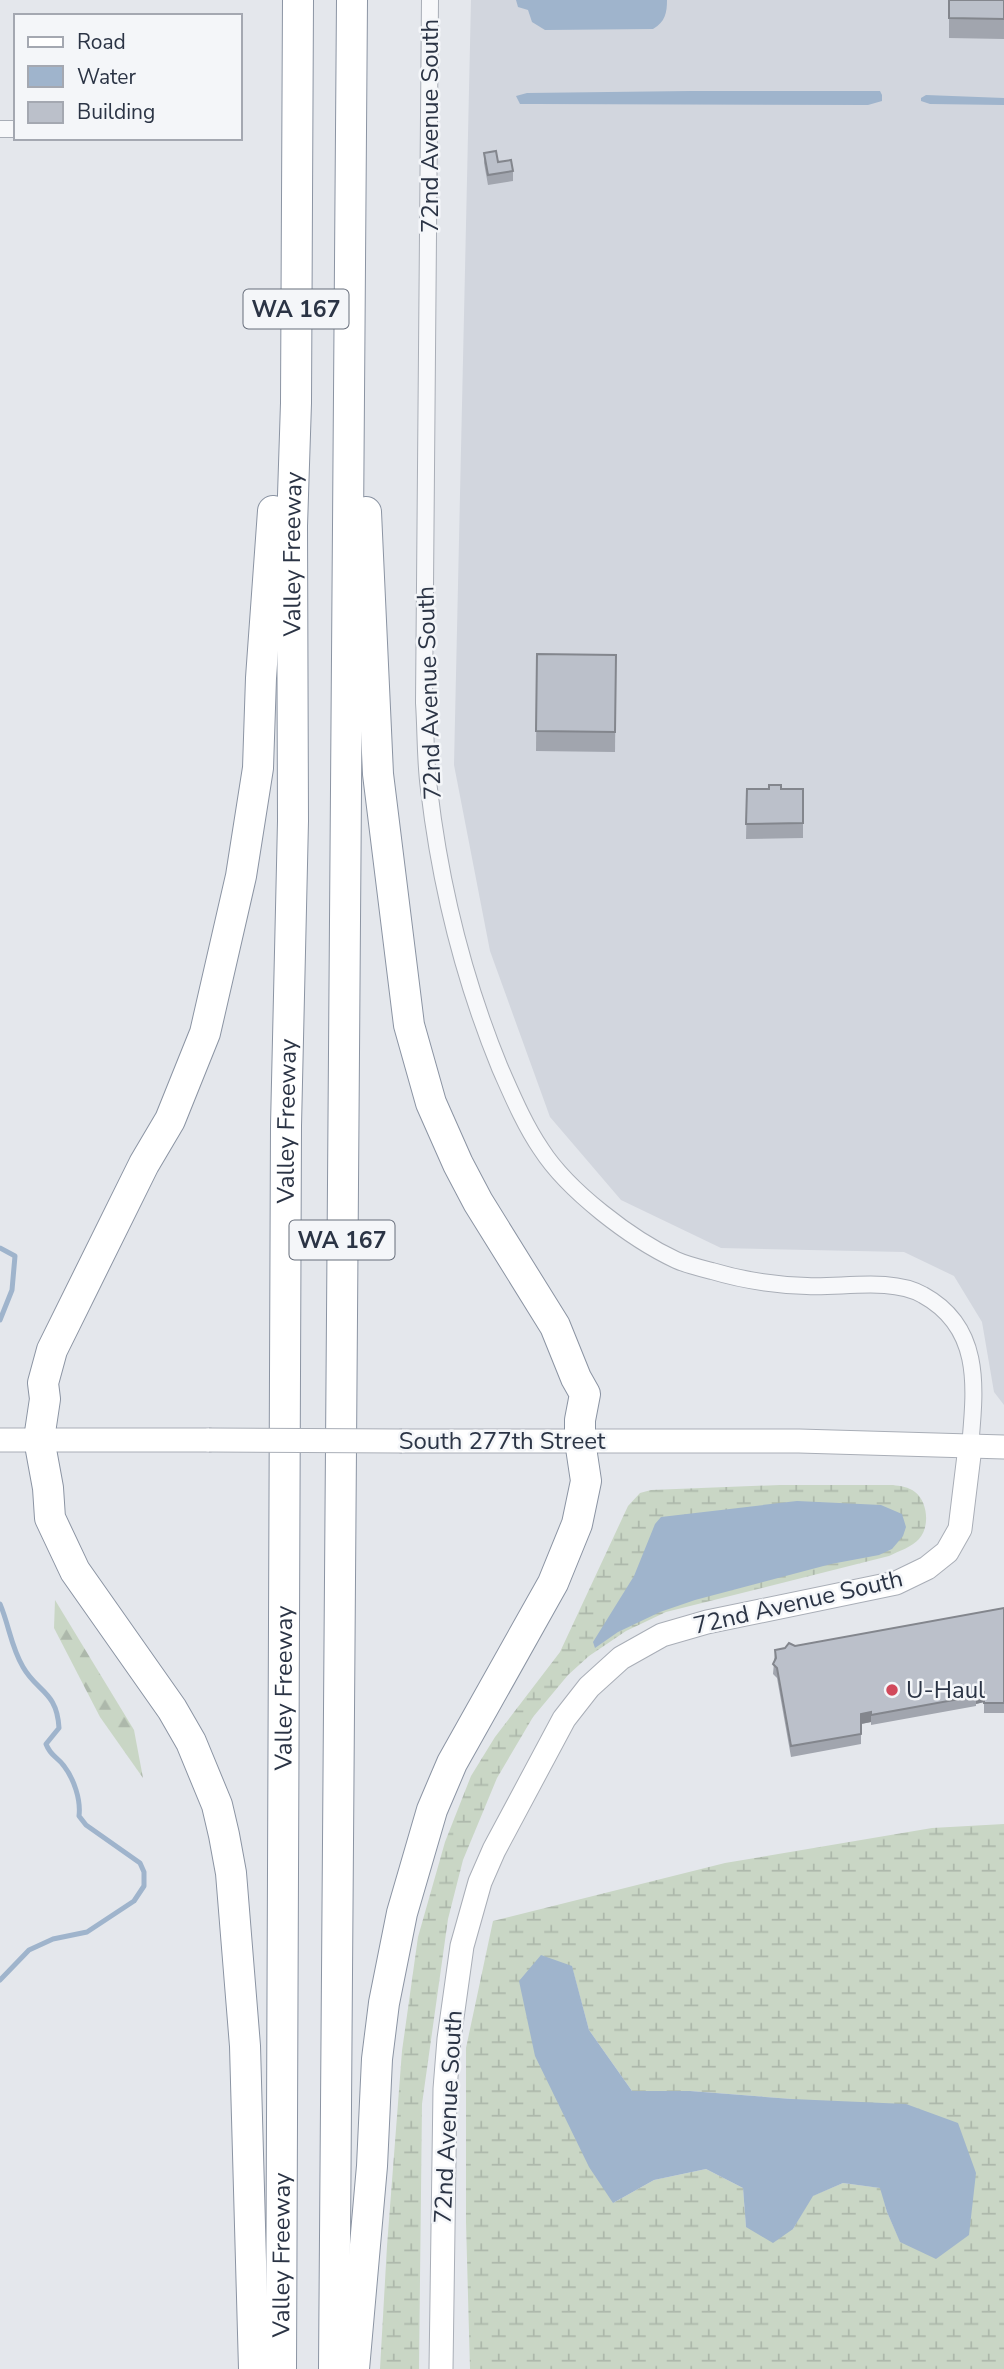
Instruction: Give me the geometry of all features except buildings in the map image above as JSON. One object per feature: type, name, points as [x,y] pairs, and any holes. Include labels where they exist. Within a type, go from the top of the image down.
[{"type":"highway","name":"Valley Freeway","points":[[281,2369],[285,1139],[293,821],[292,526],[298,0]]},
{"type":"highway","name":"WA 167","points":[[334,2369],[352,0]]},
{"type":"highway","points":[[351,110],[378,774],[409,1025],[432,1103],[458,1164],[478,1202],[555,1326],[585,1394],[580,1420],[580,1441],[586,1481],[577,1524],[553,1583],[452,1763],[432,1810],[402,1913],[384,2003],[377,2059],[372,2166],[354,2369]]},
{"type":"highway","points":[[254,2369],[245,2046],[232,1886],[217,1804],[191,1741],[172,1709],[75,1570],[57,1536],[50,1518],[48,1488],[39,1439],[45,1399],[43,1383],[52,1350],[138,1176],[170,1120],[205,1033],[241,876],[258,768],[280,362],[297,214]]},
{"type":"street","name":"72nd Avenue South","points":[[430,0],[425,715],[428,787],[444,880],[482,1025],[514,1101],[541,1150],[567,1181],[632,1236],[678,1261],[718,1273],[771,1283],[808,1286],[858,1285],[908,1289],[920,1293],[946,1312],[965,1339],[971,1360],[974,1407],[960,1529],[947,1552],[927,1568],[896,1583],[741,1614],[662,1635],[621,1658],[589,1687],[558,1729],[494,1850],[480,1882],[463,1946],[444,2089],[441,2369]]},
{"type":"street","name":"South 277th Street","points":[[0,1440],[799,1441],[1004,1447]]},
{"type":"shaded area","points":[[471,0],[1004,0],[1004,1405],[994,1392],[982,1322],[954,1276],[904,1252],[721,1248],[621,1200],[550,1117],[490,951],[454,765]]},
{"type":"green space","points":[[780,1485],[893,1485],[907,1488],[915,1492],[923,1502],[925,1528],[916,1542],[889,1556],[666,1612],[626,1631],[589,1656],[568,1675],[533,1717],[497,1778],[463,1860],[448,1919],[422,2104],[419,2369],[380,2369],[402,2051],[418,1937],[445,1842],[471,1776],[495,1737],[560,1652],[628,1506],[640,1493],[651,1490]]},
{"type":"green space","points":[[55,1600],[134,1730],[143,1778],[100,1717],[54,1628]]},
{"type":"green space","points":[[1004,1824],[1004,2369],[470,2369],[466,2222],[466,2048],[493,1921],[725,1863],[932,1828]],"holes":[[[572,1967],[589,2030],[632,2091],[690,2091],[792,2099],[969,2235],[900,2241],[887,2212],[881,2188],[843,2183],[812,2196],[793,2229],[746,2227],[743,2188],[706,2169],[654,2180],[613,2203]]]},
{"type":"water","points":[[516,0],[667,0],[664,17],[653,29],[545,30],[532,22],[528,10],[518,7]]},
{"type":"water","points":[[880,91],[882,101],[868,105],[520,104],[516,96],[527,93]]},
{"type":"water","points":[[926,95],[1004,98],[1004,105],[930,104],[921,101]]},
{"type":"water","points":[[797,1501],[881,1505],[902,1514],[906,1527],[903,1536],[892,1549],[879,1555],[831,1564],[695,1600],[660,1612],[618,1632],[595,1648],[593,1642],[634,1576],[655,1524],[661,1517]]},
{"type":"water","points":[[541,1955],[572,1966],[589,2030],[632,2091],[690,2091],[906,2104],[958,2123],[976,2173],[969,2235],[936,2259],[900,2242],[880,2188],[843,2183],[813,2196],[793,2229],[773,2243],[746,2227],[743,2188],[706,2169],[654,2180],[613,2203],[589,2167],[535,2056],[519,1981]]},
{"type":"waterway","points":[[0,1248],[15,1256],[12,1290],[0,1320]]},
{"type":"waterway","points":[[0,1604],[19,1659],[28,1675],[46,1693],[54,1706],[59,1728],[46,1744],[71,1777],[78,1797],[79,1816],[86,1825],[140,1863],[144,1872],[144,1886],[134,1901],[87,1932],[53,1939],[29,1950],[0,1980]]},
{"type":"place","name":"U-Haul","points":[[892,1690]]}]
